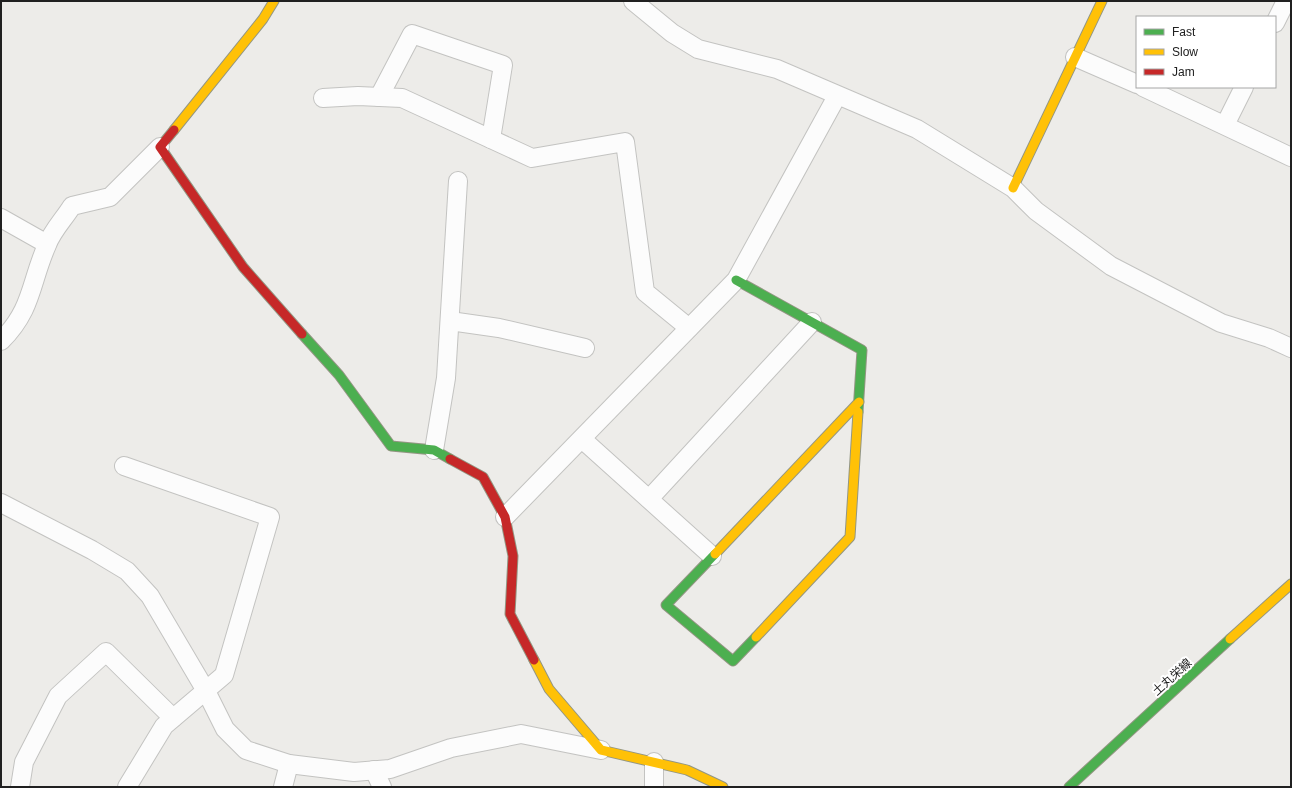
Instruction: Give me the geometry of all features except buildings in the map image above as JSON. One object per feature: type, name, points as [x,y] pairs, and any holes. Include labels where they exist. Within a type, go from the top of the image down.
[{"type":"street","points":[[1,341],[15,328],[31,296],[47,244],[72,206],[110,197],[160,147],[263,19],[274,1]]},
{"type":"street","points":[[633,1],[672,33],[698,49],[778,68],[837,96],[917,129],[1013,188],[1036,211],[1111,266],[1220,323],[1270,338],[1291,348]]},
{"type":"street","points":[[1013,188],[1102,1]]},
{"type":"street","points":[[1276,21],[1286,1]]},
{"type":"street","points":[[379,97],[412,34],[503,65],[491,139]]},
{"type":"street","points":[[1075,57],[1136,84]]},
{"type":"street","points":[[1145,88],[1291,157]]},
{"type":"street","points":[[1225,125],[1244,88]]},
{"type":"street","points":[[505,517],[736,280],[837,96]]},
{"type":"street","points":[[323,98],[402,98],[532,158],[625,142],[645,292],[689,328]]},
{"type":"street","points":[[160,147],[243,267],[339,375],[391,446],[434,450],[483,477],[505,517],[513,556],[510,614],[548,689],[601,750]]},
{"type":"street","points":[[434,450],[446,378],[458,181]]},
{"type":"street","points":[[1,218],[47,244]]},
{"type":"street","points":[[736,280],[862,350],[859,402],[850,537],[733,661],[666,605],[859,402]]},
{"type":"street","points":[[450,321],[498,328],[585,348]]},
{"type":"street","points":[[649,499],[812,322]]},
{"type":"street","points":[[582,439],[712,556]]},
{"type":"street","points":[[124,466],[270,517],[224,675],[164,726],[127,787]]},
{"type":"street","points":[[1,503],[92,550],[127,571],[150,596],[206,690],[225,729],[246,750],[289,764],[354,772],[390,769],[451,748],[521,734],[601,750],[687,770],[723,787]]},
{"type":"street","name":"土丸栄線","points":[[1069,787],[1291,584]]},
{"type":"street","points":[[20,787],[24,762],[58,696],[106,652],[173,718]]},
{"type":"street","points":[[654,762],[654,787]]},
{"type":"street","points":[[283,787],[289,764]]},
{"type":"street","points":[[374,770],[382,787]]},
{"type":"traffic: fast","points":[[736,280],[862,350],[858,412]]},
{"type":"traffic: fast","points":[[302,334],[339,375],[391,446],[434,450],[450,459]]},
{"type":"traffic: fast","points":[[715,554],[666,605],[733,661],[756,637]]},
{"type":"traffic: fast","points":[[1069,787],[1230,639]]},
{"type":"traffic: slow","points":[[174,130],[263,19],[274,1]]},
{"type":"traffic: slow","points":[[1013,188],[1102,1]]},
{"type":"traffic: slow","points":[[715,554],[859,402]]},
{"type":"traffic: slow","points":[[756,637],[850,537],[858,412]]},
{"type":"traffic: slow","points":[[1230,639],[1291,584]]},
{"type":"traffic: slow","points":[[534,660],[549,689],[601,750],[687,770],[723,787]]},
{"type":"traffic: jam","points":[[174,130],[160,147],[243,267],[302,334]]},
{"type":"traffic: jam","points":[[450,459],[483,477],[505,517],[513,556],[510,614],[534,660]]}]
